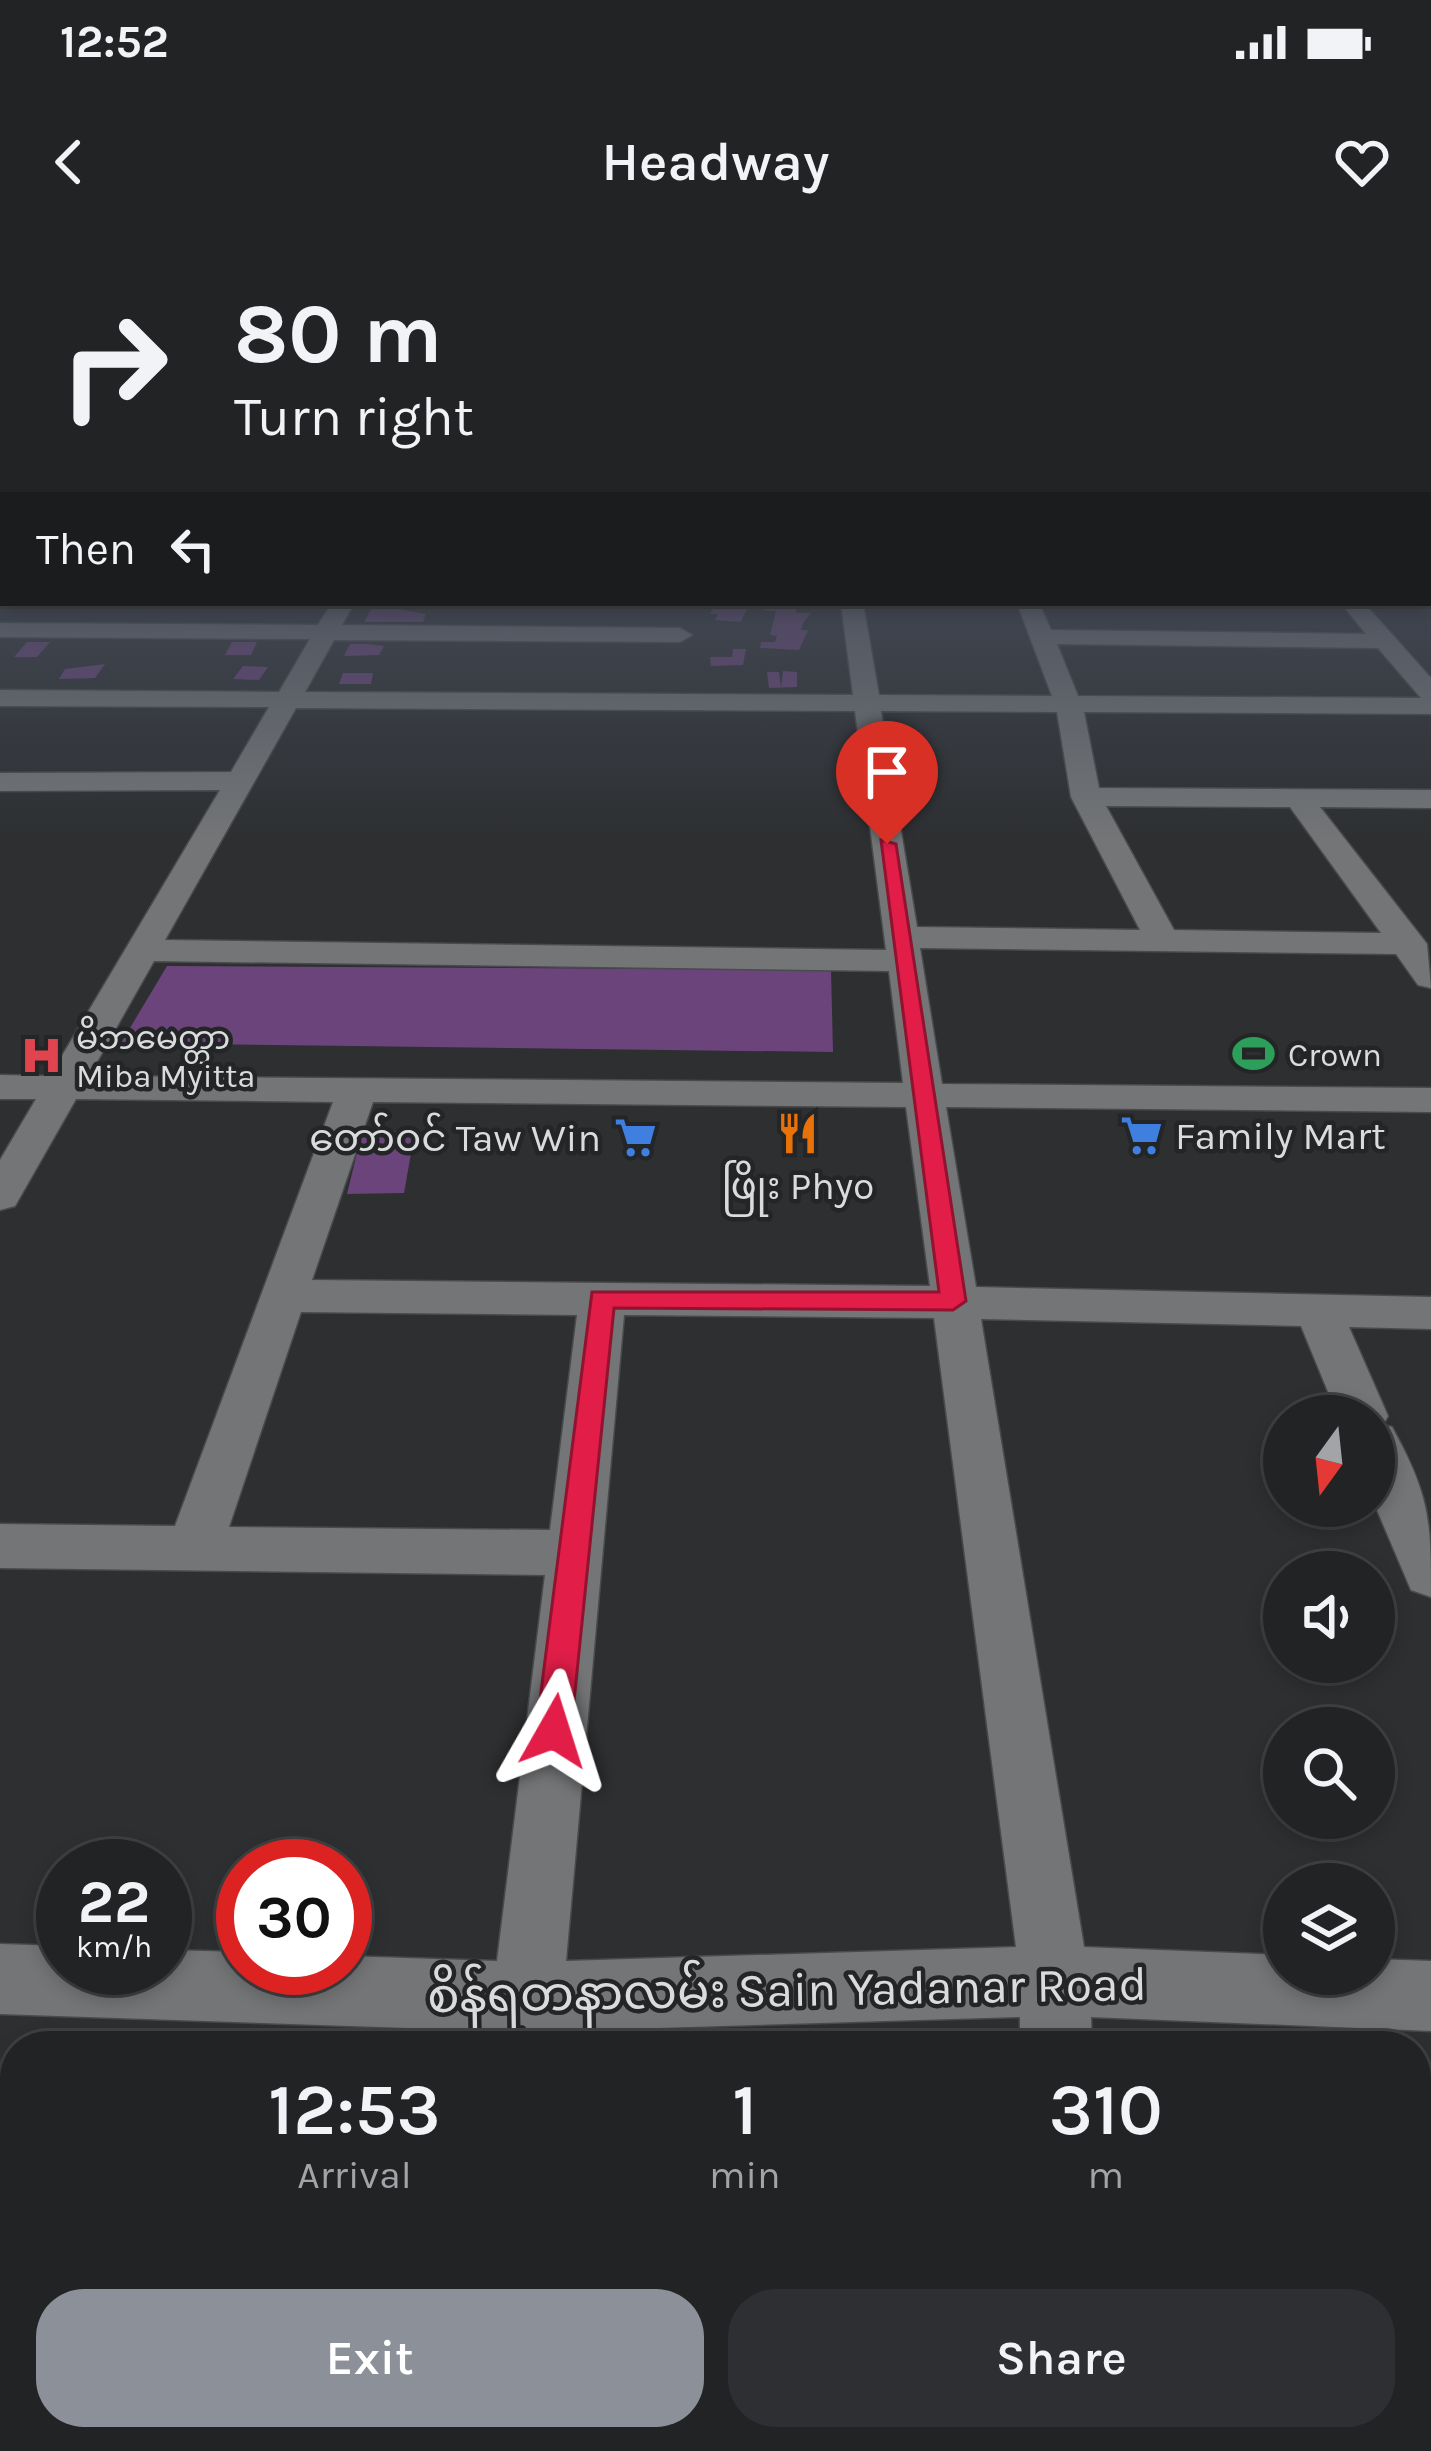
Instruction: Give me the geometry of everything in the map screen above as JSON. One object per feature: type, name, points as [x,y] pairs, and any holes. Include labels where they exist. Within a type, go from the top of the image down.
[{"type":"street","points":[[0,1196],[325,635]]},
{"type":"street","points":[[516,635],[867,704],[1431,706]]},
{"type":"street","points":[[675,669],[680,635]]},
{"type":"street","points":[[857,635],[1056,2014]]},
{"type":"street","points":[[1085,635],[1042,637],[1069,705],[1086,797],[1162,941]]},
{"type":"street","points":[[1300,635],[1385,640]]},
{"type":"street","points":[[1381,635],[1431,694]]},
{"type":"street","points":[[0,698],[287,700],[675,669]]},
{"type":"street","points":[[0,814],[12,783],[240,781]]},
{"type":"street","points":[[1086,797],[1431,799]]},
{"type":"street","points":[[1299,799],[1431,977]]},
{"type":"street","points":[[143,950],[903,949],[1162,941],[1410,944]]},
{"type":"street","points":[[0,1087],[1431,1100]]},
{"type":"street","points":[[194,1549],[357,1090]]},
{"type":"street","points":[[282,1296],[953,1301],[1431,1313]]},
{"type":"street","points":[[528,1997],[571,1553],[602,1298]]},
{"type":"street","points":[[1318,1310],[1355,1395]]},
{"type":"street","points":[[1395,1490],[1431,1574]]},
{"type":"street","points":[[0,1546],[571,1553]]},
{"type":"street","name":"စိန်ရတနာလမ်း Sain Yadanar Road","points":[[0,1979],[1056,2014],[1431,1996]]},
{"type":"building","points":[[771,635],[806,635],[799,650],[760,648],[761,642],[775,642],[777,636]]},
{"type":"building","points":[[27,642],[50,642],[37,657],[14,657]]},
{"type":"building","points":[[232,642],[257,642],[251,655],[225,655]]},
{"type":"building","points":[[350,644],[384,646],[379,655],[344,656]]},
{"type":"building","points":[[733,649],[746,649],[743,665],[711,666],[710,657],[732,657]]},
{"type":"building","points":[[105,664],[95,678],[59,679],[65,669]]},
{"type":"building","points":[[243,666],[268,667],[259,680],[233,679]]},
{"type":"building","points":[[783,671],[797,672],[797,687],[769,688],[767,672],[779,672],[781,687]]},
{"type":"building","points":[[343,673],[373,673],[371,684],[339,684]]},
{"type":"building","points":[[167,966],[831,970],[833,1052],[121,1043]]},
{"type":"building","points":[[415,1131],[404,1193],[347,1194],[362,1132]]},
{"type":"place","name":"Crown","points":[[1254,1054]]},
{"type":"place","name":"မိဘမေတ္တာ Miba Myitta","points":[[42,1056]]},
{"type":"place","name":"ဖြိုး Phyo","points":[[798,1133]]},
{"type":"place","name":"Family Mart","points":[[1141,1135]]},
{"type":"place","name":"တော်ဝင် Taw Win","points":[[635,1137]]},
{"type":"route","points":[[554,1731],[602,1298],[953,1301],[887,844]]}]
